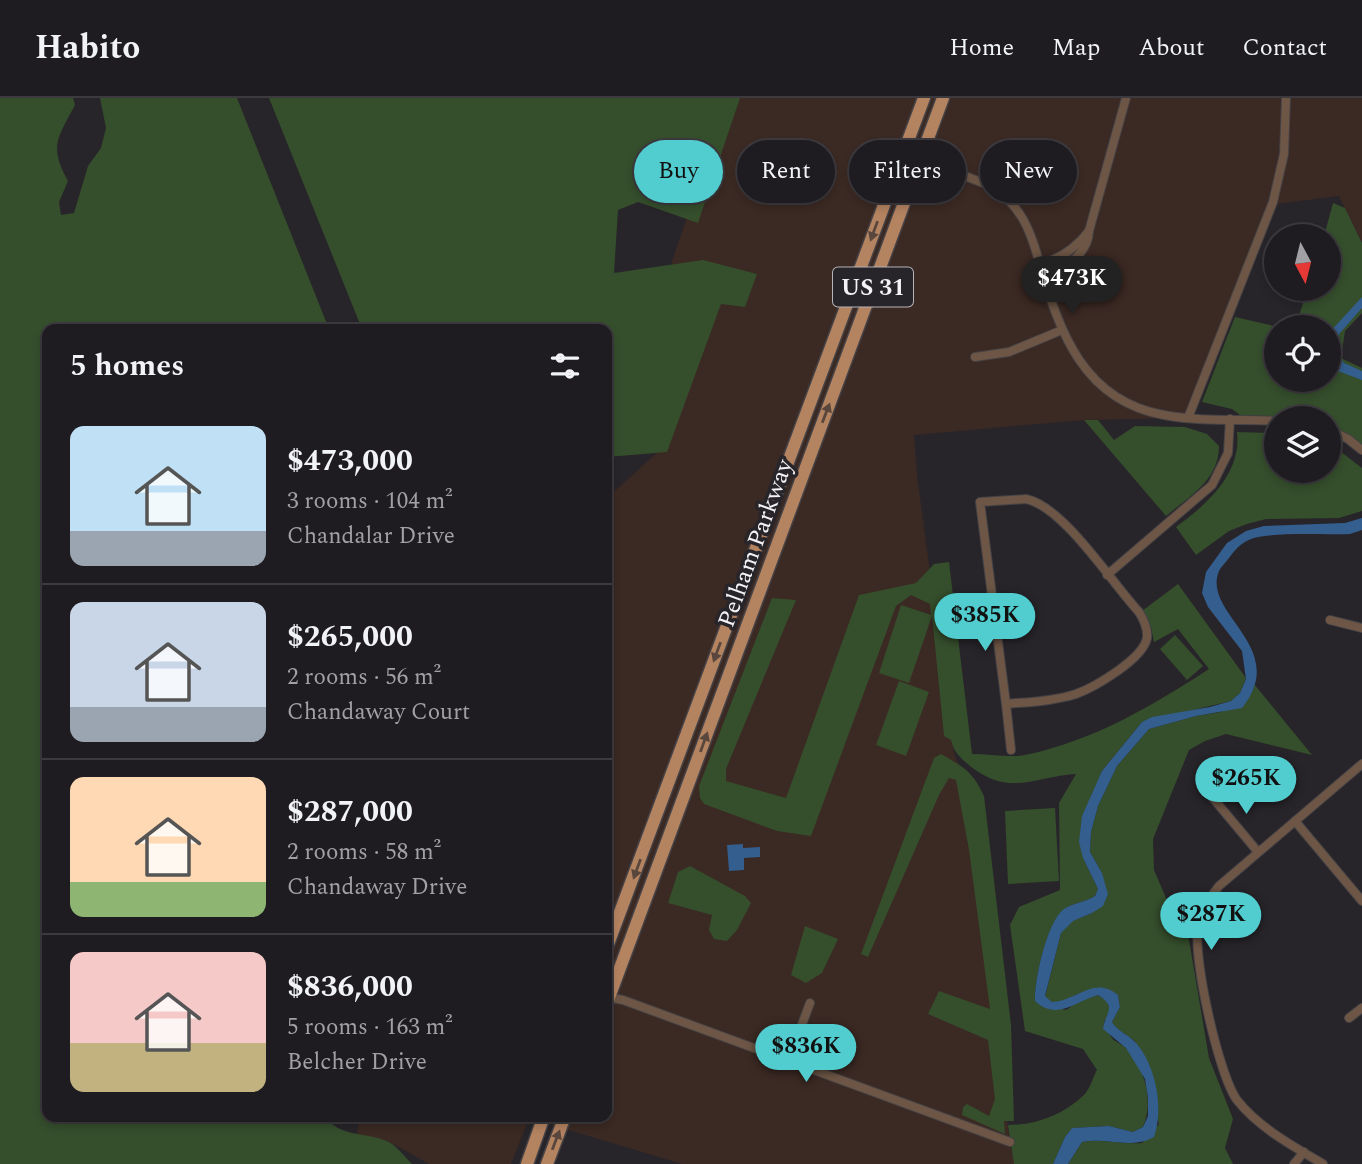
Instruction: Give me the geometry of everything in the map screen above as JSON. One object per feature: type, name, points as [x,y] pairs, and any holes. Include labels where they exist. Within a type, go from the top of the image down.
[{"type":"main road","name":"Pelham Parkway","points":[[908,140],[923,98]]},
{"type":"main road","name":"Pelham Parkway","points":[[928,140],[943,98]]},
{"type":"main road","name":"Pelham Parkway","points":[[612,935],[885,203]]},
{"type":"main road","name":"Pelham Parkway","points":[[612,989],[904,203]]},
{"type":"main road","points":[[821,375],[838,380]]},
{"type":"main road","points":[[785,470],[802,477]]},
{"type":"main road","points":[[746,574],[764,580]]},
{"type":"main road","points":[[660,804],[681,806]]},
{"type":"main road","points":[[612,952],[624,958]]},
{"type":"main road","points":[[527,1164],[542,1122]]},
{"type":"main road","points":[[547,1164],[563,1122]]},
{"type":"street","points":[[1045,280],[1079,255],[1088,240],[1126,98]]},
{"type":"street","points":[[1188,418],[1273,202],[1284,155],[1286,98]]},
{"type":"street","points":[[966,176],[1002,192],[1019,211],[1027,225],[1062,330],[1084,368],[1108,391],[1153,413],[1188,418],[1264,420]]},
{"type":"street","points":[[1040,264],[1069,251],[1089,230]]},
{"type":"street","points":[[975,357],[1009,352],[1062,330]]},
{"type":"street","points":[[1107,575],[1212,485],[1228,453],[1230,419]]},
{"type":"street","points":[[1341,436],[1362,450]]},
{"type":"street","points":[[1006,704],[1057,698],[1086,690],[1112,675],[1142,648],[1147,639],[1143,619],[1069,528],[1044,506],[1026,499],[980,502],[1006,704],[1012,750]]},
{"type":"street","points":[[1330,620],[1362,628]]},
{"type":"street","points":[[1323,1164],[1269,1130],[1244,1109],[1235,1097],[1220,1061],[1197,953],[1199,921],[1207,902],[1224,880],[1362,764]]},
{"type":"street","points":[[1212,797],[1258,852]]},
{"type":"street","points":[[1295,821],[1362,901]]},
{"type":"street","points":[[612,1000],[632,1003],[1010,1142]]},
{"type":"street","points":[[788,1062],[810,1003]]},
{"type":"street","points":[[1349,1018],[1362,1008]]},
{"type":"street","points":[[1294,1164],[1304,1152]]},
{"type":"shaded area","points":[[728,98],[1362,98],[1362,243],[1339,196],[1267,205],[1188,418],[1084,420],[914,435],[954,753],[963,778],[1015,1164],[682,1164],[542,1122],[612,1122],[612,493],[661,449],[717,290],[671,264],[692,203],[723,203],[723,140],[714,140]]},
{"type":"shaded area","points":[[359,1122],[527,1122],[511,1164],[429,1164],[388,1141],[357,1135]]},
{"type":"green space","points":[[0,98],[73,98],[75,105],[60,135],[57,151],[68,181],[59,202],[61,215],[74,213],[88,166],[101,148],[106,128],[100,98],[237,98],[327,324],[42,324],[42,1122],[330,1122],[345,1131],[387,1141],[412,1164],[0,1164]]},
{"type":"green space","points":[[269,98],[740,98],[723,149],[723,140],[634,140],[636,203],[618,210],[614,273],[703,260],[757,274],[745,307],[721,304],[667,452],[612,457],[612,324],[360,324]]},
{"type":"green space","points":[[641,203],[705,203],[698,223]]},
{"type":"green space","points":[[1333,203],[1345,208],[1362,243],[1362,313],[1345,331],[1341,358],[1341,315],[1299,315],[1304,301],[1341,301],[1341,224],[1327,224]]},
{"type":"green space","points":[[1235,317],[1264,324],[1264,392],[1341,392],[1341,358],[1362,368],[1362,444],[1341,431],[1341,406],[1264,406],[1264,416],[1240,415],[1232,409],[1202,402]]},
{"type":"green space","points":[[1084,420],[1098,420],[1114,440],[1135,426],[1185,427],[1207,434],[1219,446],[1218,458],[1209,478],[1202,486],[1166,516]]},
{"type":"green space","points":[[1237,432],[1264,433],[1264,483],[1341,483],[1341,452],[1362,468],[1362,511],[1339,518],[1266,519],[1247,524],[1229,531],[1196,555],[1176,527],[1199,509],[1220,487],[1234,461]]},
{"type":"green space","points":[[949,562],[972,754],[1019,756],[1074,741],[1144,709],[1209,669],[1178,629],[1154,642],[1151,627],[1142,611],[1178,584],[1246,678],[1240,693],[1231,701],[1142,722],[1102,771],[1083,858],[1098,889],[1095,896],[1065,909],[1053,926],[1039,966],[1035,1001],[1066,1010],[1082,999],[1098,995],[1107,1001],[1110,1010],[1104,1022],[1112,1038],[1126,1048],[1138,1065],[1146,1085],[1148,1106],[1143,1127],[1133,1132],[1109,1126],[1072,1128],[1053,1164],[1014,1164],[1008,1125],[1039,1121],[1067,1108],[1086,1092],[1097,1070],[1083,1049],[1025,1031],[1010,925],[1019,907],[1060,890],[1059,803],[1076,774],[1022,783],[997,781],[970,766],[958,754],[951,740],[944,736],[932,616],[909,683],[879,673],[901,605],[931,615],[930,604],[911,595],[896,606],[811,836],[777,831],[704,804],[700,798],[699,786],[772,598],[796,600],[726,769],[726,781],[786,798],[859,595],[916,583],[934,564]]},
{"type":"green space","points":[[1175,635],[1203,666],[1187,680],[1160,649]]},
{"type":"green space","points":[[899,681],[929,692],[906,756],[876,745]]},
{"type":"green space","points":[[1254,684],[1312,755],[1226,734],[1205,741],[1189,750],[1153,839],[1154,870],[1172,912],[1188,934],[1209,1058],[1233,1119],[1225,1148],[1233,1164],[1068,1164],[1082,1142],[1142,1143],[1159,1124],[1135,1041],[1112,1022],[1120,1007],[1118,995],[1077,994],[1063,1002],[1052,1002],[1045,997],[1061,933],[1072,921],[1092,913],[1102,873],[1090,852],[1091,832],[1098,806],[1117,766],[1149,729],[1221,712],[1253,690]]},
{"type":"green space","points":[[941,754],[967,771],[984,796],[1011,1025],[1014,1121],[1004,1121],[1005,1134],[962,1115],[963,1107],[967,1104],[989,1116],[995,1099],[988,1040],[928,1014],[939,991],[990,1009],[969,850],[956,780],[949,778],[939,795],[868,957],[861,954],[934,758]]},
{"type":"green space","points":[[1055,808],[1059,881],[1008,884],[1005,811]]},
{"type":"green space","points":[[690,866],[745,896],[751,903],[737,930],[727,941],[714,939],[709,930],[712,915],[668,903],[678,872]]},
{"type":"green space","points":[[805,926],[838,939],[822,973],[806,983],[791,975]]},
{"type":"water","points":[[1362,297],[1362,308],[1341,332],[1341,320]]},
{"type":"water","points":[[1341,357],[1344,363],[1362,371],[1362,380],[1341,372]]},
{"type":"water","points":[[1362,518],[1362,530],[1350,534],[1269,535],[1249,540],[1238,547],[1219,571],[1217,587],[1222,602],[1252,649],[1257,667],[1254,686],[1242,708],[1196,716],[1149,729],[1117,766],[1098,806],[1091,832],[1090,852],[1102,873],[1108,894],[1103,906],[1073,921],[1061,933],[1045,996],[1052,1002],[1061,1001],[1093,988],[1109,990],[1118,995],[1120,1007],[1112,1022],[1137,1044],[1149,1064],[1158,1101],[1157,1126],[1154,1137],[1136,1143],[1082,1142],[1068,1164],[1053,1164],[1072,1128],[1109,1126],[1133,1132],[1143,1127],[1148,1116],[1145,1079],[1126,1048],[1103,1029],[1109,1010],[1108,1003],[1098,995],[1058,1010],[1043,1007],[1035,1001],[1039,966],[1052,926],[1064,909],[1095,896],[1098,889],[1083,858],[1079,842],[1082,816],[1102,771],[1142,722],[1152,717],[1231,701],[1240,693],[1246,679],[1242,651],[1208,607],[1202,593],[1206,572],[1227,543],[1246,531],[1264,526],[1345,523]]},
{"type":"water","points":[[743,844],[743,848],[760,847],[760,857],[744,858],[744,870],[729,871],[727,845]]}]
